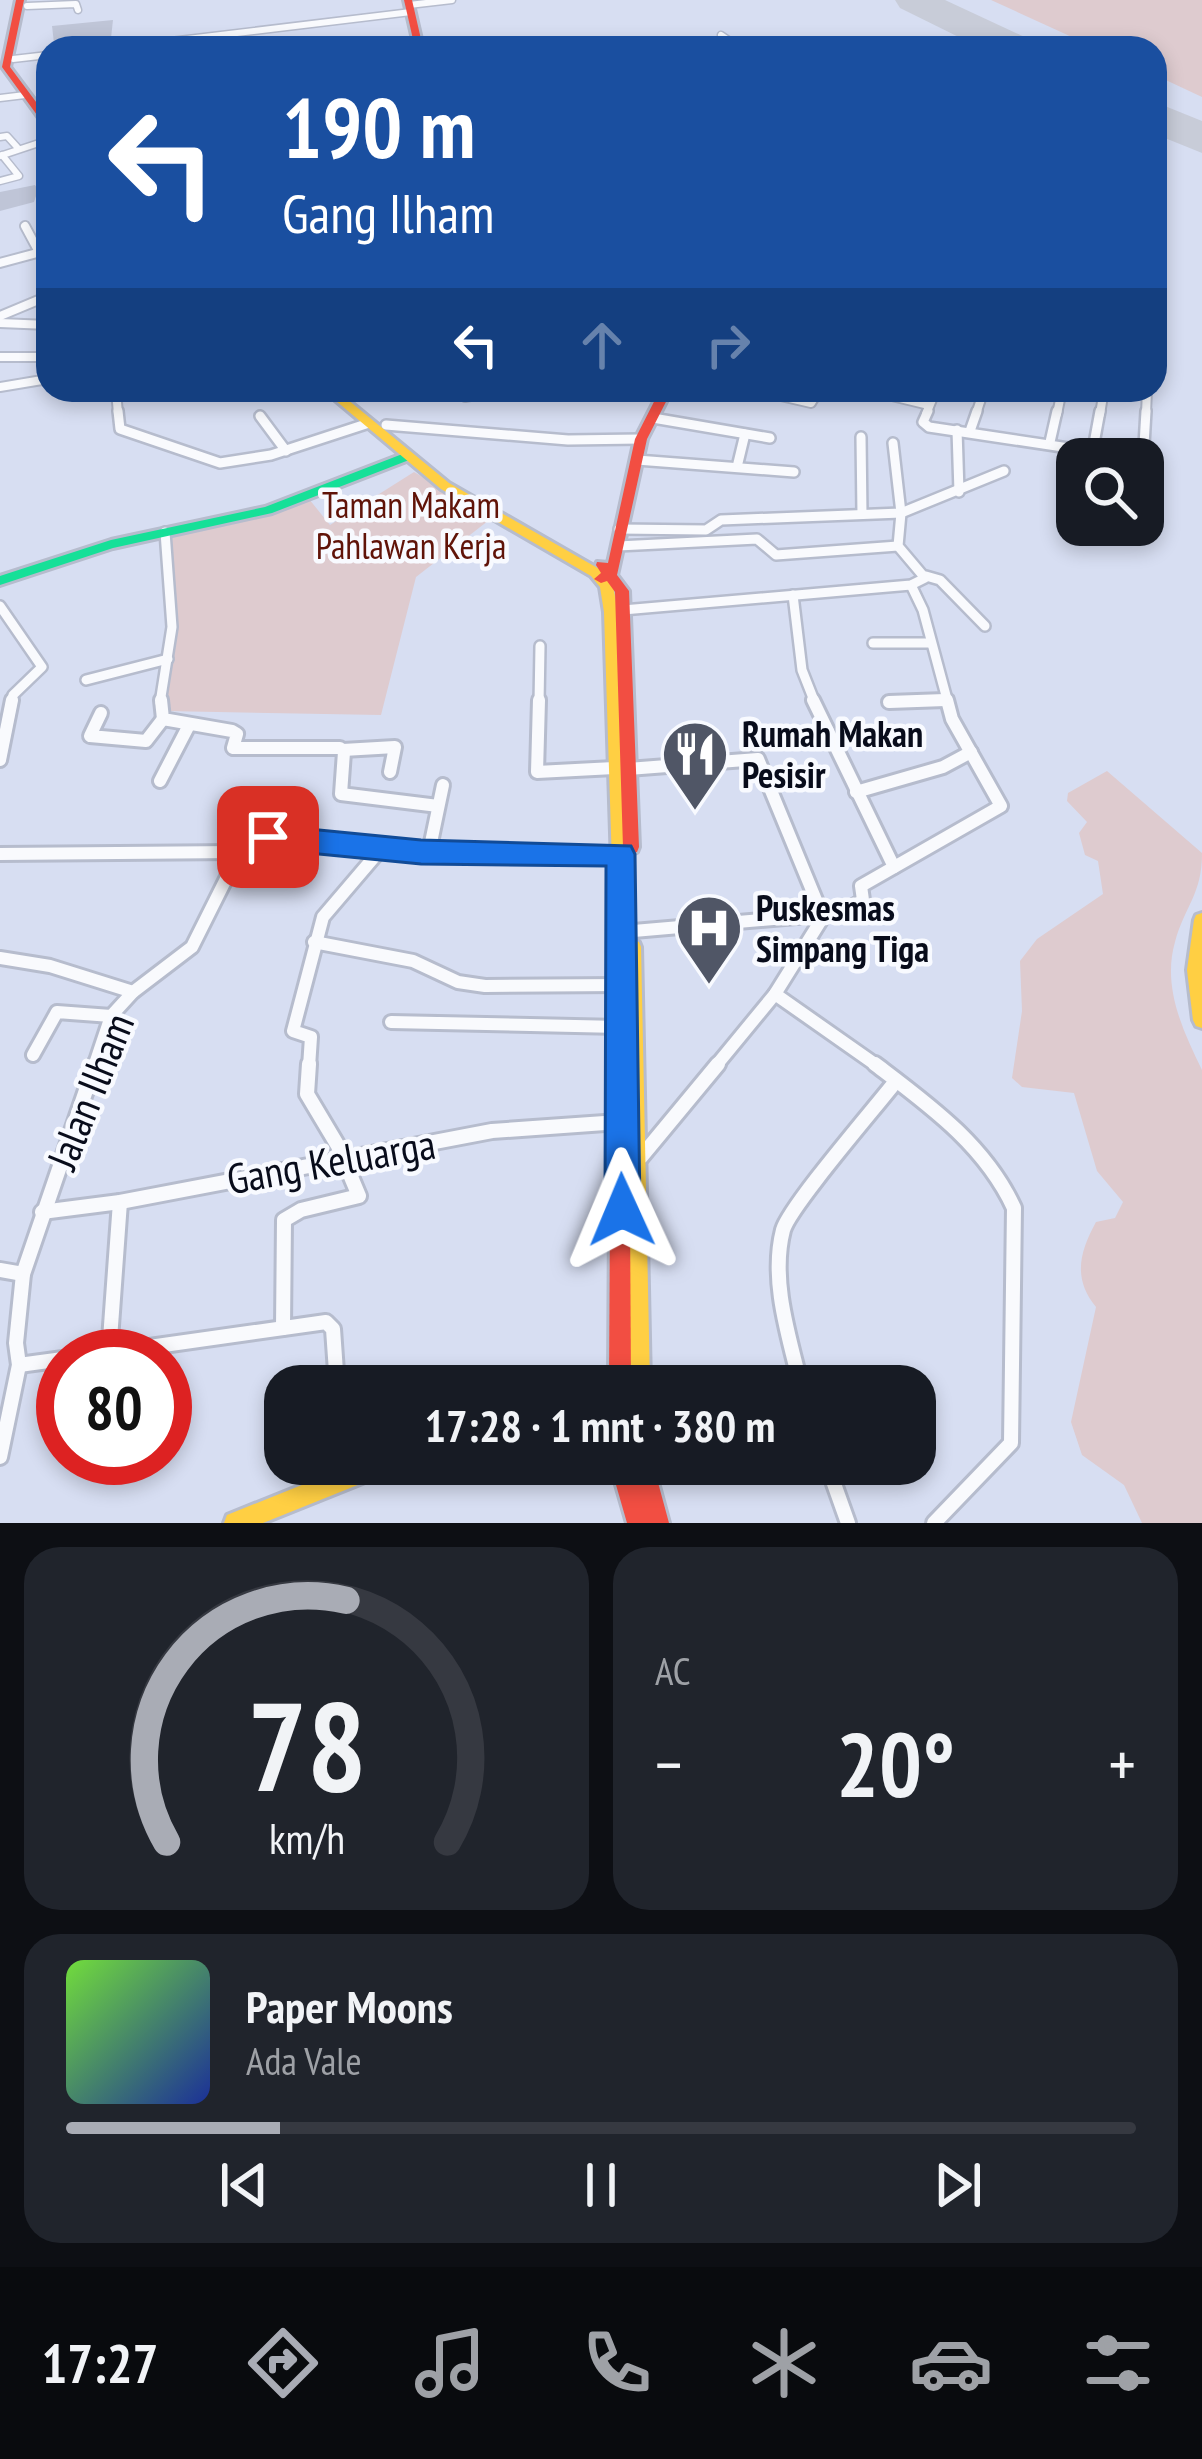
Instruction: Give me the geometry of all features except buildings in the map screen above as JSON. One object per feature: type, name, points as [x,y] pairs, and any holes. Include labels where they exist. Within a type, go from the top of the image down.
[{"type":"main road","points":[[23,4],[5,38],[6,62],[36,109]]},
{"type":"main road","points":[[6,62],[23,4]]},
{"type":"main road","points":[[410,6],[416,36]]},
{"type":"main road","points":[[6,62],[36,96]]},
{"type":"main road","points":[[351,402],[366,424],[405,457],[606,576]]},
{"type":"main road","points":[[355,402],[470,490],[571,542],[622,591],[620,854],[627,932],[621,985],[621,1122],[629,1163],[621,1365]]},
{"type":"main road","points":[[638,1365],[621,769],[606,576],[641,440],[660,402]]},
{"type":"main road","points":[[0,581],[111,544],[268,510],[405,457]]},
{"type":"main road","points":[[1202,920],[1195,990],[1202,1020]]},
{"type":"main road","points":[[235,1523],[313,1485]]},
{"type":"main road","points":[[627,1485],[638,1523]]},
{"type":"main road","points":[[648,1485],[658,1523]]},
{"type":"street","points":[[197,36],[452,0]]},
{"type":"street","points":[[23,4],[76,4],[79,10]]},
{"type":"street","points":[[6,62],[36,57]]},
{"type":"street","points":[[0,98],[25,95]]},
{"type":"street","points":[[0,137],[8,136],[17,147]]},
{"type":"street","points":[[0,181],[19,176],[1,155],[36,143]]},
{"type":"street","points":[[25,226],[36,240]]},
{"type":"street","points":[[0,263],[36,253]]},
{"type":"street","points":[[0,320],[36,302]]},
{"type":"street","points":[[0,320],[36,323]]},
{"type":"street","points":[[0,371],[5,357],[36,358]]},
{"type":"street","points":[[0,387],[36,381]]},
{"type":"street","points":[[117,402],[118,424],[126,433],[216,463],[286,451],[366,424]]},
{"type":"street","points":[[917,402],[929,405]]},
{"type":"street","points":[[930,402],[924,424],[1056,443]]},
{"type":"street","points":[[970,431],[980,402]]},
{"type":"street","points":[[1050,442],[1059,402]]},
{"type":"street","points":[[1095,438],[1102,402]]},
{"type":"street","points":[[1144,438],[1146,402]]},
{"type":"street","points":[[260,416],[286,451]]},
{"type":"street","points":[[653,418],[770,438]]},
{"type":"street","points":[[386,425],[568,440],[641,440]]},
{"type":"street","points":[[957,430],[959,492]]},
{"type":"street","points":[[737,467],[745,434]]},
{"type":"street","points":[[861,437],[862,514]]},
{"type":"street","points":[[893,442],[901,512],[898,546],[985,626]]},
{"type":"street","points":[[637,460],[794,472]]},
{"type":"street","points":[[619,538],[702,530],[721,520],[901,512],[1004,471]]},
{"type":"street","points":[[165,532],[172,627],[159,710],[163,719],[232,731],[237,734],[233,748],[395,748],[390,772]]},
{"type":"street","points":[[619,538],[757,539],[768,553],[788,554],[898,546]]},
{"type":"street","points":[[623,610],[911,585],[926,576]]},
{"type":"street","points":[[627,932],[843,913],[863,900],[861,886],[1003,804],[945,700],[923,610],[911,585]]},
{"type":"street","points":[[793,595],[799,611],[798,661],[804,681],[894,867]]},
{"type":"street","points":[[0,606],[42,667],[14,695],[0,760]]},
{"type":"street","points":[[873,643],[929,643]]},
{"type":"street","points":[[540,646],[537,772],[755,757],[823,917]]},
{"type":"street","points":[[86,680],[168,659]]},
{"type":"street","points":[[890,702],[945,700]]},
{"type":"street","points":[[101,713],[89,736],[146,741],[163,719]]},
{"type":"street","points":[[160,781],[188,727]]},
{"type":"street","points":[[343,750],[341,794],[438,806]]},
{"type":"street","points":[[856,791],[943,767],[971,752]]},
{"type":"street","points":[[429,852],[443,785]]},
{"type":"street","points":[[0,854],[236,852],[249,839],[268,837],[429,852],[620,854]]},
{"type":"street","points":[[283,1328],[284,1220],[292,1213],[359,1198],[345,1160],[307,1094],[311,1037],[293,1031],[314,942],[332,904],[380,849]]},
{"type":"street","name":"Jalan Ilham","points":[[0,1457],[19,1365],[16,1342],[23,1274],[111,1016],[133,992],[192,947],[236,852]]},
{"type":"street","points":[[629,1163],[775,994],[823,917]]},
{"type":"street","points":[[314,942],[413,961],[427,971],[471,984],[621,985]]},
{"type":"street","points":[[0,958],[50,966],[133,992]]},
{"type":"street","points":[[775,994],[896,1081],[1003,1177],[1014,1208],[1011,1443],[934,1523]]},
{"type":"street","points":[[33,1055],[57,1012],[111,1016]]},
{"type":"street","points":[[391,1022],[620,1027]]},
{"type":"street","points":[[796,1365],[779,1265],[784,1225],[896,1081]]},
{"type":"street","name":"Gang Keluarga","points":[[43,1212],[121,1202],[492,1131],[621,1122]]},
{"type":"street","points":[[111,1329],[121,1202]]},
{"type":"street","points":[[0,1270],[23,1274]]},
{"type":"street","points":[[192,1341],[321,1322],[331,1325],[335,1365]]},
{"type":"street","points":[[19,1365],[36,1363]]},
{"type":"street","points":[[834,1485],[848,1523]]},
{"type":"green space","points":[[991,0],[1202,0],[1202,97],[1167,81],[1167,36],[1070,36]]},
{"type":"green space","name":"Taman Makam Pahlawan Kerja","points":[[414,472],[493,517],[416,577],[381,715],[165,711],[176,627],[171,535],[234,524],[309,499],[330,525]]},
{"type":"green space","points":[[1107,771],[1202,853],[1196,890],[1175,942],[1171,976],[1182,1024],[1202,1070],[1202,1523],[1142,1523],[1124,1485],[1082,1455],[1071,1422],[1096,1307],[1081,1276],[1082,1255],[1096,1222],[1115,1218],[1123,1202],[1097,1171],[1074,1093],[1022,1087],[1012,1078],[1022,1011],[1020,961],[1037,939],[1103,894],[1098,861],[1085,855],[1079,833],[1087,822],[1067,801],[1068,793]]},
{"type":"runway","points":[[914,0],[989,36]]},
{"type":"runway","points":[[1167,122],[1202,139]]},
{"type":"traffic: fast","points":[[0,581],[111,544],[268,510],[405,457]]},
{"type":"traffic: slow","points":[[344,402],[445,486],[596,573],[606,586],[611,612],[620,864]]},
{"type":"traffic: slow","points":[[1202,920],[1196,970],[1202,1020]]},
{"type":"traffic: slow","points":[[633,947],[639,1365]]},
{"type":"traffic: slow","points":[[235,1523],[330,1485]]},
{"type":"traffic: jam","points":[[20,0],[6,67],[36,108]]},
{"type":"traffic: jam","points":[[408,0],[416,36]]},
{"type":"traffic: jam","points":[[601,579],[612,573],[641,439],[660,402]]},
{"type":"traffic: jam","points":[[602,565],[622,591],[631,847]]},
{"type":"traffic: jam","points":[[620,864],[620,1365]]},
{"type":"traffic: jam","points":[[627,1485],[638,1523]]},
{"type":"traffic: jam","points":[[648,1485],[658,1523]]},
{"type":"place","name":"Rumah Makan Pesisir","points":[[695,813]]},
{"type":"place","name":"Puskesmas Simpang Tiga","points":[[709,987]]},
{"type":"route","points":[[268,837],[421,852],[620,854],[622,1210]]}]
